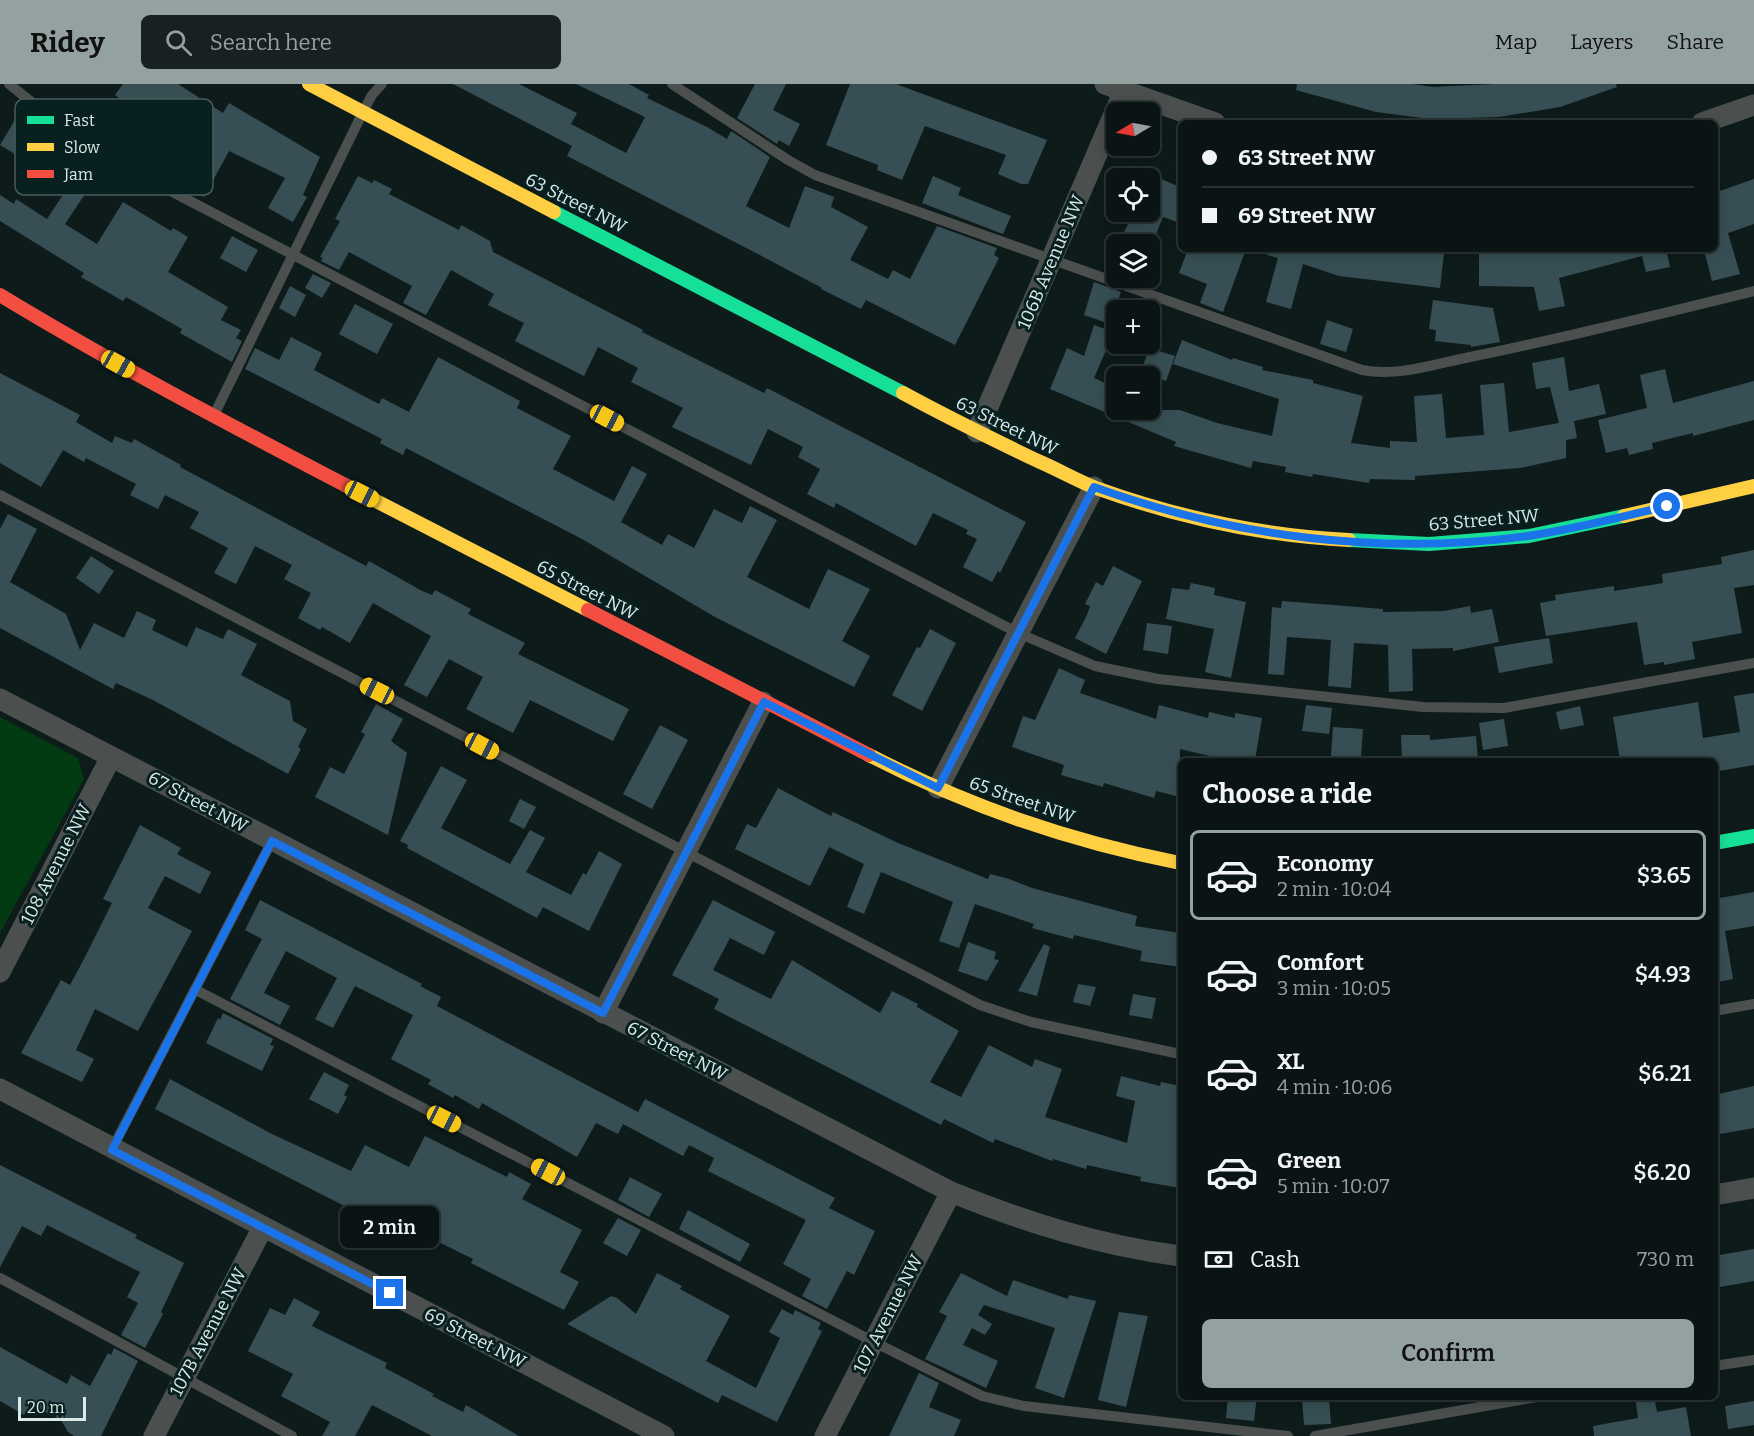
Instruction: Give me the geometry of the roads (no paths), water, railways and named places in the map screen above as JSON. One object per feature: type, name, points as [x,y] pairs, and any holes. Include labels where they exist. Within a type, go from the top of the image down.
[{"type":"street","name":"63 Street NW","points":[[309,84],[977,432],[1094,487],[1166,510],[1264,532],[1344,541],[1429,544],[1529,536],[1754,486]]},
{"type":"street","name":"106B Avenue NW","points":[[977,432],[1053,258],[1114,88]]},
{"type":"street","points":[[1114,88],[1206,120]]},
{"type":"street","points":[[1711,120],[1754,105]]},
{"type":"street","name":"65 Street NW","points":[[0,295],[61,332],[214,417],[764,702],[938,788],[1027,824],[1117,850],[1178,863]]},
{"type":"street","points":[[938,788],[1094,487]]},
{"type":"street","name":"67 Street NW","points":[[0,699],[951,1192],[1046,1228],[1148,1252],[1178,1256]]},
{"type":"street","points":[[603,1013],[764,702]]},
{"type":"street","name":"108 Avenue NW","points":[[0,972],[111,757]]},
{"type":"street","points":[[1718,842],[1754,836]]},
{"type":"street","name":"69 Street NW","points":[[0,1089],[112,1150],[664,1436]]},
{"type":"street","points":[[1718,1194],[1754,1188]]},
{"type":"street","name":"107 Avenue NW","points":[[825,1436],[951,1192]]},
{"type":"street","name":"107B Avenue NW","points":[[154,1436],[263,1227]]},
{"type":"lane","points":[[9,84],[28,99]]},
{"type":"lane","points":[[214,417],[363,112],[372,95],[382,84]]},
{"type":"lane","points":[[672,84],[788,160],[815,175],[1362,370],[1380,373],[1492,353],[1754,291]]},
{"type":"lane","points":[[180,195],[1018,633],[1095,666],[1158,679],[1423,707],[1504,708],[1754,663]]},
{"type":"lane","points":[[0,495],[980,1005],[1031,1022],[1178,1054]]},
{"type":"lane","points":[[112,1150],[272,841]]},
{"type":"lane","points":[[196,990],[982,1396],[1006,1403],[1288,1436]]},
{"type":"lane","points":[[1718,1010],[1754,1004]]},
{"type":"lane","points":[[0,1278],[292,1436]]},
{"type":"lane","points":[[1718,1365],[1754,1360]]},
{"type":"lane","points":[[1315,1436],[1519,1400]]}]
